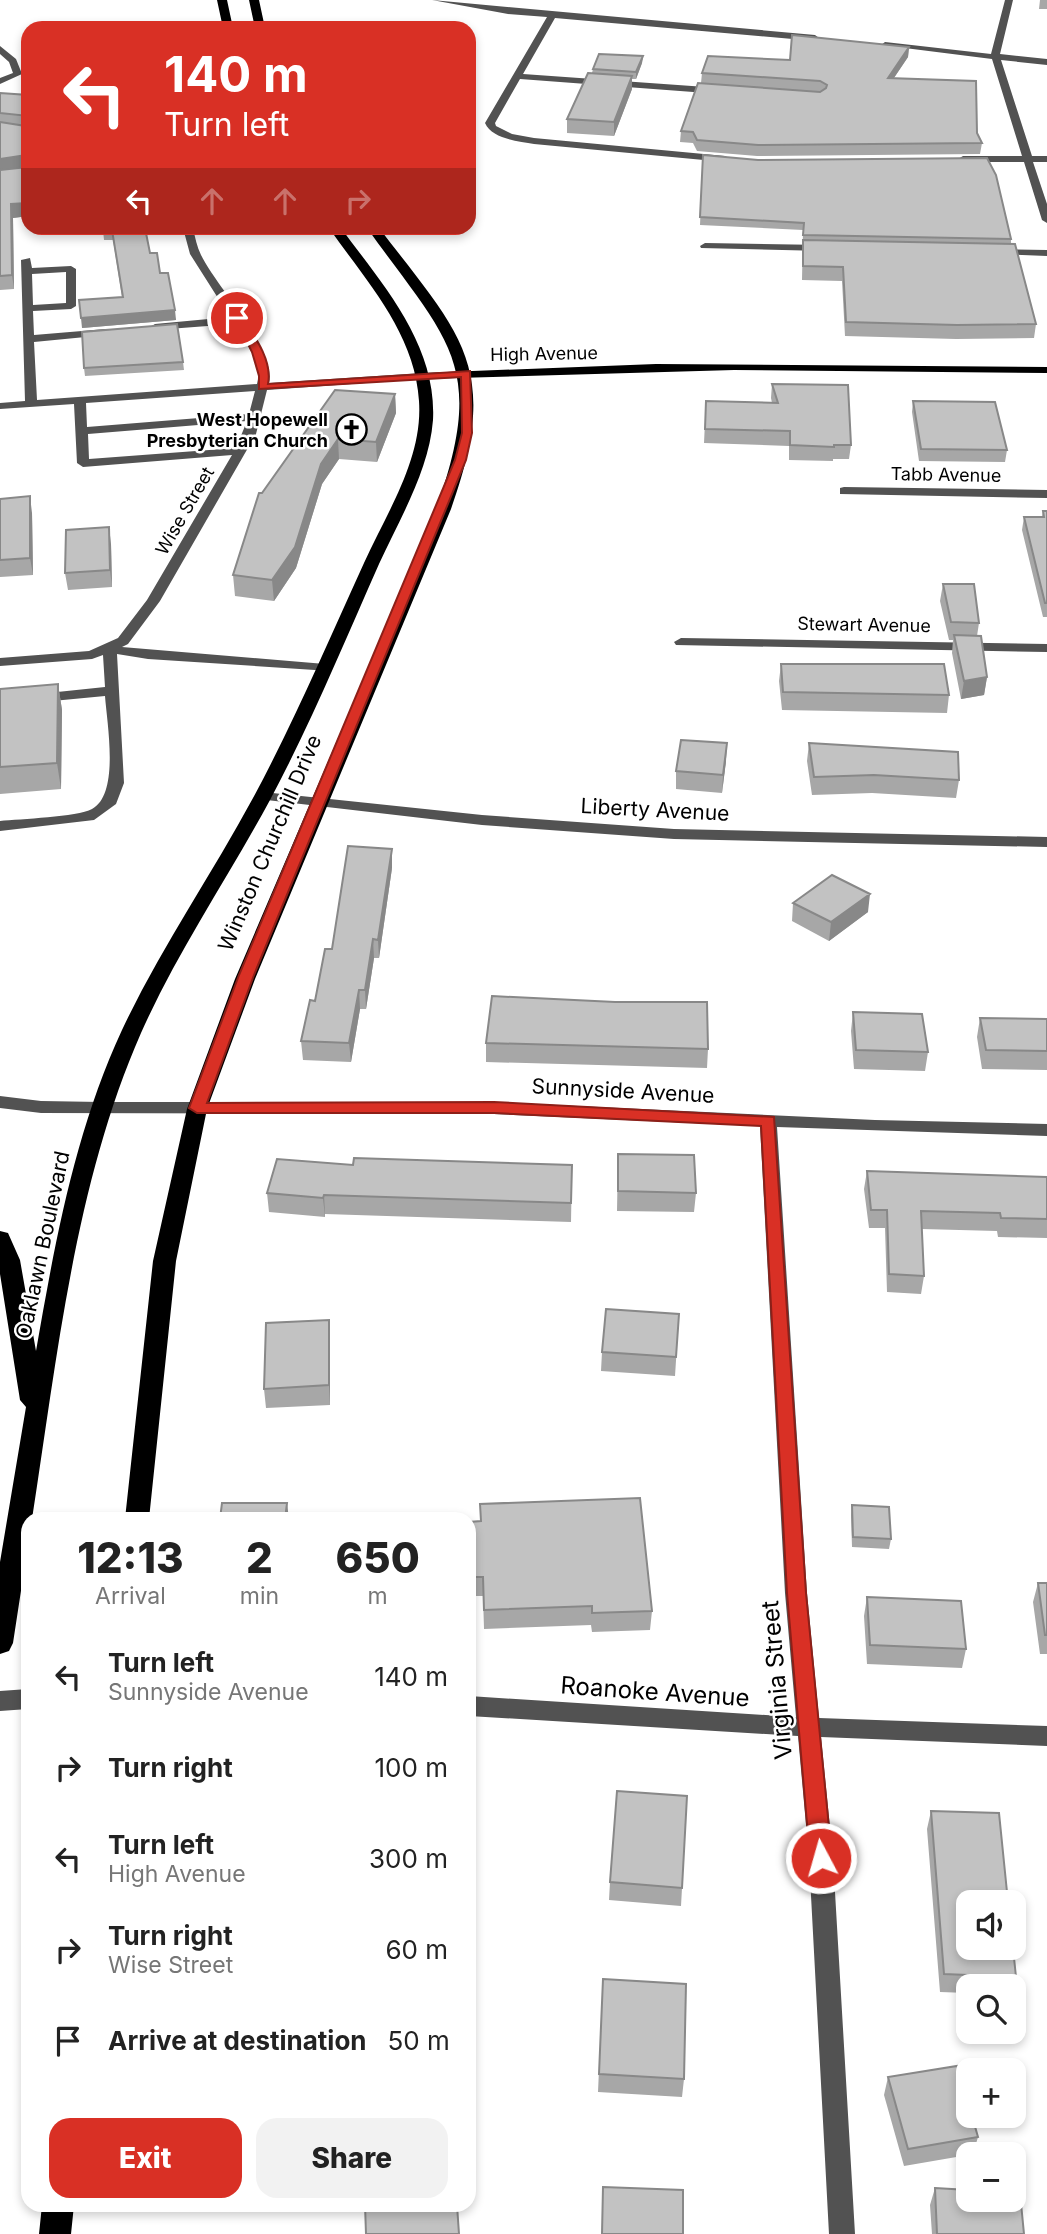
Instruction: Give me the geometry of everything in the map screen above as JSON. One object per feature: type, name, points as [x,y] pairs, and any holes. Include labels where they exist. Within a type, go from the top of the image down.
[{"type":"highway","points":[[222,0],[226,21]]},
{"type":"highway","points":[[254,0],[258,21]]},
{"type":"highway","name":"Winston Churchill Drive","points":[[101,1108],[117,1063],[157,980],[263,796],[325,668],[414,466],[426,402],[422,376],[401,321],[340,235]]},
{"type":"highway","name":"Winston Churchill Drive","points":[[138,1512],[158,1299],[171,1217],[197,1108],[247,975],[461,460],[467,433],[466,373],[430,305],[378,235]]},
{"type":"highway","name":"Oaklawn Boulevard","points":[[0,1643],[35,1416],[71,1227],[101,1108]]},
{"type":"highway","points":[[0,1239],[9,1260],[35,1416]]},
{"type":"highway","points":[[55,2234],[57,2212]]},
{"type":"main road","name":"High Avenue","points":[[422,376],[801,367],[1047,370]]},
{"type":"street","points":[[436,0],[552,15],[828,39]]},
{"type":"street","points":[[1009,0],[995,56],[1047,220]]},
{"type":"street","points":[[552,15],[490,123],[492,128],[509,136],[534,141],[730,160]]},
{"type":"street","points":[[870,43],[1047,62]]},
{"type":"street","points":[[0,49],[13,61],[18,74],[0,81]]},
{"type":"street","points":[[517,76],[737,92]]},
{"type":"street","points":[[950,159],[1047,159]]},
{"type":"street","name":"Wise Street","points":[[110,649],[123,641],[153,601],[250,434],[265,376],[257,352],[239,320],[195,254],[190,235]]},
{"type":"street","points":[[705,246],[842,248]]},
{"type":"street","points":[[979,251],[1047,253]]},
{"type":"street","points":[[28,308],[71,306],[71,269],[27,265],[28,308],[31,403]]},
{"type":"street","points":[[139,329],[239,320]]},
{"type":"street","points":[[29,339],[112,331]]},
{"type":"street","name":"High Avenue","points":[[0,406],[422,376]]},
{"type":"street","points":[[80,400],[83,463],[240,451]]},
{"type":"street","points":[[81,430],[255,417]]},
{"type":"street","name":"Tabb Avenue","points":[[844,491],[1047,494]]},
{"type":"street","name":"Stewart Avenue","points":[[681,642],[1047,648]]},
{"type":"street","points":[[0,826],[94,816],[109,804],[117,783],[110,649]]},
{"type":"street","points":[[0,662],[92,654],[110,649],[148,655],[325,668]]},
{"type":"street","points":[[0,702],[112,691]]},
{"type":"street","name":"Liberty Avenue","points":[[263,796],[482,820],[674,834],[1047,842]]},
{"type":"street","points":[[0,1102],[41,1107],[197,1108]]},
{"type":"street","name":"Sunnyside Avenue","points":[[197,1108],[494,1108],[1047,1130]]},
{"type":"street","name":"Virginia Street","points":[[768,1121],[807,1727],[821,1858],[842,2234]]},
{"type":"street","points":[[0,1701],[21,1700]]},
{"type":"street","name":"Roanoke Avenue","points":[[476,1706],[807,1727],[1047,1736]]},
{"type":"building","points":[[792,35],[909,47],[888,78],[976,81],[977,133],[982,143],[758,145],[697,140],[693,132],[681,131],[698,83],[820,92],[826,88],[827,85],[820,81],[702,73],[708,56],[790,60]]},
{"type":"building","points":[[599,54],[643,56],[636,72],[593,69]]},
{"type":"building","points":[[588,73],[632,76],[614,122],[567,119]]},
{"type":"building","points":[[0,93],[21,94],[21,115],[0,113]]},
{"type":"building","points":[[0,122],[21,125],[21,156],[0,159]]},
{"type":"building","points":[[703,155],[758,160],[987,158],[996,175],[1011,239],[803,235],[804,223],[700,217]]},
{"type":"building","points":[[21,168],[21,203],[11,204],[12,275],[0,276],[0,170]]},
{"type":"building","points":[[113,235],[146,235],[150,253],[157,253],[160,273],[168,273],[175,310],[81,318],[79,300],[123,297]]},
{"type":"building","points":[[803,240],[1015,244],[1036,324],[846,322],[843,267],[803,266]]},
{"type":"building","points":[[177,324],[183,362],[84,368],[82,332]]},
{"type":"building","points":[[772,384],[848,385],[851,445],[790,445],[790,431],[705,429],[706,401],[778,403]]},
{"type":"building","points":[[335,390],[395,394],[376,442],[338,439],[321,464],[295,547],[272,580],[233,575],[259,493],[262,493]]},
{"type":"building","points":[[913,401],[995,402],[1007,450],[921,449]]},
{"type":"building","points":[[30,496],[30,558],[0,560],[0,499]]},
{"type":"building","points":[[1043,511],[1047,511],[1047,603],[1024,517],[1044,517]]},
{"type":"building","points":[[109,527],[110,570],[65,573],[66,530]]},
{"type":"building","points":[[943,584],[974,584],[979,623],[951,622]]},
{"type":"building","points":[[954,635],[981,636],[987,677],[964,681]]},
{"type":"building","points":[[781,664],[944,664],[949,695],[783,692]]},
{"type":"building","points":[[58,684],[57,763],[0,767],[0,689]]},
{"type":"building","points":[[681,740],[727,743],[723,775],[676,771]]},
{"type":"building","points":[[809,743],[958,752],[959,780],[874,775],[814,777]]},
{"type":"building","points":[[348,846],[392,849],[378,940],[373,939],[365,990],[359,990],[349,1043],[301,1041],[310,1000],[315,1001],[325,949],[332,949]]},
{"type":"building","points":[[832,875],[870,894],[831,922],[793,903]]},
{"type":"building","points":[[492,996],[615,1002],[707,1002],[708,1049],[486,1043]]},
{"type":"building","points":[[853,1012],[922,1014],[928,1052],[856,1050]]},
{"type":"building","points":[[980,1018],[1047,1019],[1047,1051],[986,1050]]},
{"type":"building","points":[[618,1154],[694,1155],[696,1193],[618,1191]]},
{"type":"building","points":[[354,1158],[572,1165],[571,1203],[324,1195],[323,1198],[267,1193],[277,1159],[353,1165]]},
{"type":"building","points":[[867,1171],[1047,1177],[1047,1219],[1001,1218],[1000,1213],[921,1211],[924,1276],[889,1274],[887,1210],[871,1210]]},
{"type":"building","points":[[606,1309],[679,1314],[676,1357],[602,1352]]},
{"type":"building","points":[[329,1320],[329,1385],[264,1389],[266,1323]]},
{"type":"building","points":[[640,1498],[652,1611],[592,1613],[592,1606],[484,1610],[483,1577],[476,1577],[476,1521],[481,1521],[480,1504]]},
{"type":"building","points":[[222,1503],[287,1503],[286,1512],[221,1512]]},
{"type":"building","points":[[852,1505],[889,1507],[891,1539],[853,1537]]},
{"type":"building","points":[[1038,1583],[1047,1583],[1047,1635],[1045,1635]]},
{"type":"building","points":[[867,1597],[961,1601],[966,1649],[870,1645]]},
{"type":"building","points":[[617,1791],[687,1796],[682,1888],[610,1882]]},
{"type":"building","points":[[931,1811],[999,1813],[1007,1890],[956,1890],[956,1960],[1014,1960],[1016,1974],[944,1974]]},
{"type":"building","points":[[603,1979],[686,1984],[684,2079],[599,2074]]},
{"type":"building","points":[[956,2066],[956,2128],[975,2128],[978,2137],[908,2149],[888,2077]]},
{"type":"building","points":[[603,2187],[683,2190],[683,2234],[602,2234]]},
{"type":"building","points":[[935,2188],[956,2189],[956,2212],[1022,2212],[1024,2234],[937,2234]]},
{"type":"building","points":[[365,2212],[457,2212],[459,2234],[366,2234]]},
{"type":"place","name":"West Hopewell Presbyterian Church","points":[[351,430]]},
{"type":"route","points":[[237,318],[257,352],[265,376],[262,387],[466,373],[469,395],[467,433],[461,460],[247,975],[197,1108],[494,1108],[768,1121],[783,1324],[796,1593],[821,1858]]}]
